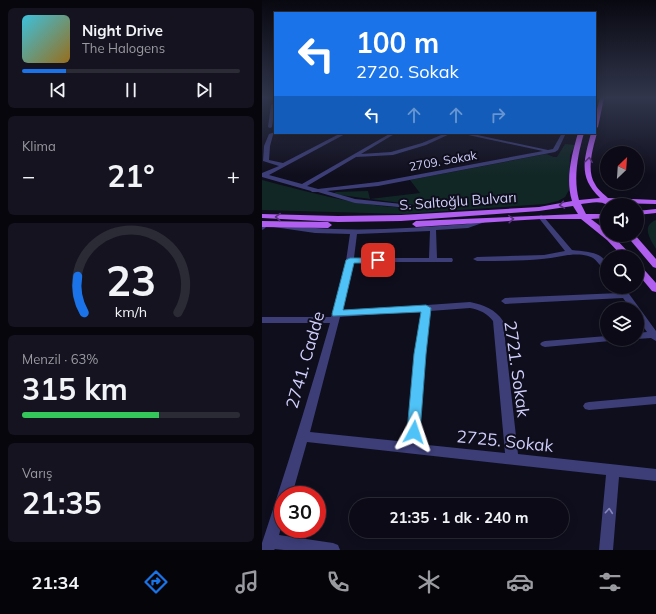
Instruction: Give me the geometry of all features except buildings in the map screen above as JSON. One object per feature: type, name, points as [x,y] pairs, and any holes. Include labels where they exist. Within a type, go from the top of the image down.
[{"type":"main road","points":[[581,134],[574,160],[574,196],[580,210],[622,250]]},
{"type":"main road","points":[[594,134],[589,161],[589,178],[603,198]]},
{"type":"main road","name":"S. Saltoğlu Bulvarı","points":[[644,202],[656,202]]},
{"type":"main road","name":"S. Saltoğlu Bulvarı","points":[[263,223],[377,225],[483,221],[541,217],[600,205]]},
{"type":"main road","name":"S. Saltoğlu Bulvarı","points":[[263,223],[338,219],[400,218],[539,208],[580,210],[600,214]]},
{"type":"main road","points":[[644,212],[656,211]]},
{"type":"main road","points":[[636,242],[656,265]]},
{"type":"main road","points":[[639,242],[641,248]]},
{"type":"main road","points":[[644,275],[656,289]]},
{"type":"street","points":[[262,128],[272,127]]},
{"type":"street","points":[[278,134],[269,135],[266,161],[283,165]]},
{"type":"street","points":[[262,176],[343,134]]},
{"type":"street","points":[[301,187],[392,134]]},
{"type":"street","points":[[354,157],[391,154],[424,144],[448,134]]},
{"type":"street","points":[[466,134],[551,151],[555,150],[563,134]]},
{"type":"street","name":"2709. Sokak","points":[[314,191],[378,184],[551,151]]},
{"type":"street","points":[[262,176],[355,201],[409,206]]},
{"type":"street","points":[[541,217],[570,252]]},
{"type":"street","points":[[263,223],[293,230],[354,232],[468,226],[483,221]]},
{"type":"street","points":[[433,228],[433,260]]},
{"type":"street","name":"2741. Cadde","points":[[287,486],[336,317],[350,260],[354,232]]},
{"type":"street","points":[[477,259],[544,257],[570,252],[592,255],[600,259]]},
{"type":"street","points":[[350,260],[449,260]]},
{"type":"street","points":[[505,301],[626,295],[631,302]]},
{"type":"street","name":"2721. Sokak","points":[[426,308],[470,305],[486,310],[498,321],[512,459]]},
{"type":"street","points":[[262,320],[336,317],[426,308],[420,354],[412,448]]},
{"type":"street","points":[[644,321],[655,336]]},
{"type":"street","points":[[644,336],[655,336]]},
{"type":"street","points":[[544,344],[600,340]]},
{"type":"street","points":[[590,406],[656,400]]},
{"type":"street","name":"2725. Sokak","points":[[302,436],[656,475]]},
{"type":"street","points":[[606,550],[613,470]]},
{"type":"street","points":[[274,529],[269,545],[333,550]]},
{"type":"green space","points":[[565,144],[575,145],[570,155],[569,190],[565,197],[558,201],[545,204],[404,214],[262,210],[262,180],[355,202],[412,208],[416,205],[370,199],[420,193],[410,180],[546,154],[557,157]]},
{"type":"green space","points":[[368,191],[370,199],[333,194],[336,192]]},
{"type":"green space","points":[[656,220],[656,249],[649,237],[648,229],[651,223]]},
{"type":"route","points":[[378,260],[350,260],[337,314],[426,308],[420,354],[414,432]]}]
